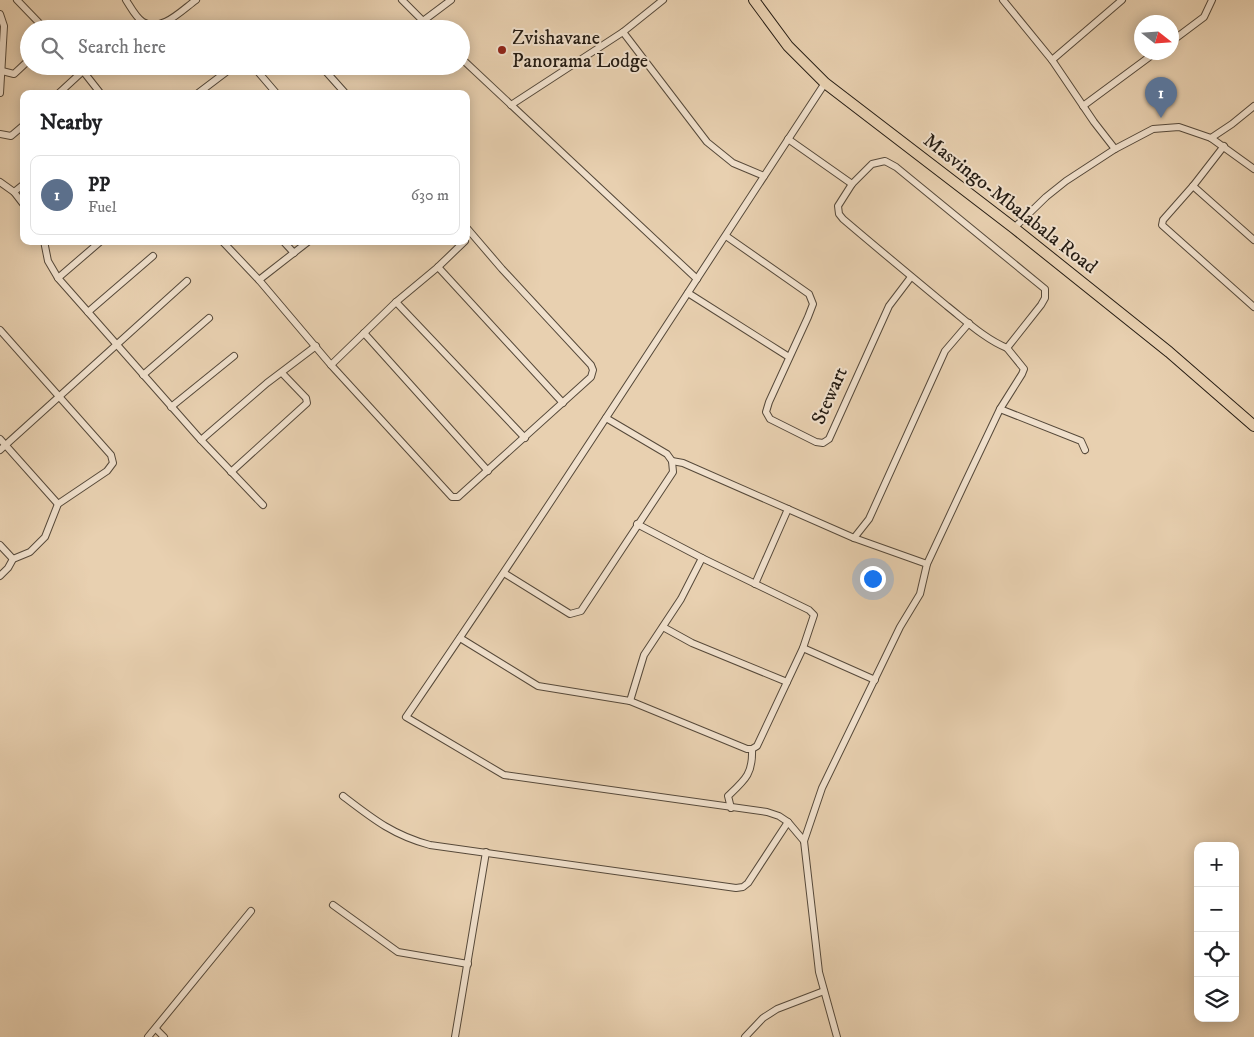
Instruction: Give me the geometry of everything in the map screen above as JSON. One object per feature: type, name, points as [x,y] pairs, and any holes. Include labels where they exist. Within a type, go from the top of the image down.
[{"type":"highway","name":"Masvingo-Mbalabala Road","points":[[754,0],[788,46],[825,83],[1014,228],[1170,352],[1254,426]]},
{"type":"street","points":[[17,0],[36,20]]},
{"type":"street","points":[[126,0],[141,20]]},
{"type":"street","points":[[168,20],[196,0]]},
{"type":"street","points":[[402,0],[422,20]]},
{"type":"street","points":[[424,20],[452,0]]},
{"type":"street","points":[[511,105],[623,32],[663,0]]},
{"type":"street","points":[[1003,0],[1052,60],[1115,149]]},
{"type":"street","points":[[1052,60],[1122,0]]},
{"type":"street","points":[[1179,37],[1204,17],[1212,0]]},
{"type":"street","points":[[0,14],[4,26],[0,93]]},
{"type":"street","points":[[623,32],[707,142],[733,163],[764,176]]},
{"type":"street","points":[[1083,106],[1145,60]]},
{"type":"street","points":[[470,66],[697,279]]},
{"type":"street","points":[[2,71],[14,74],[20,68]]},
{"type":"street","points":[[62,90],[75,75]]},
{"type":"street","points":[[86,75],[98,90]]},
{"type":"street","points":[[202,90],[222,75]]},
{"type":"street","points":[[261,75],[274,90]]},
{"type":"street","points":[[329,75],[342,90]]},
{"type":"street","points":[[804,841],[788,822],[768,812],[504,775],[406,717],[606,418],[825,83]]},
{"type":"street","points":[[1211,138],[1254,106]]},
{"type":"street","points":[[1014,228],[1053,192],[1115,149],[1153,129],[1179,126],[1211,138],[1254,169]]},
{"type":"street","points":[[0,134],[11,136],[20,128]]},
{"type":"street","points":[[788,140],[852,184]]},
{"type":"street","points":[[1224,146],[1193,186],[1163,220],[1162,225],[1254,307]]},
{"type":"street","points":[[837,1037],[819,972],[804,841],[822,788],[900,627],[920,594],[927,564],[1000,409],[1024,369],[1007,348],[999,345],[969,323],[839,214],[838,206],[852,184],[872,164],[885,162],[896,167],[1045,289],[1045,298],[1041,305],[1007,348]]},
{"type":"street","points":[[0,182],[14,192],[20,199]]},
{"type":"street","points":[[1193,186],[1254,240]]},
{"type":"street","points":[[14,192],[20,187]]},
{"type":"street","points":[[226,245],[259,280],[331,365],[452,498],[462,495],[564,403],[591,377],[593,370],[591,365],[502,269],[470,231]]},
{"type":"street","points":[[470,237],[473,234]]},
{"type":"street","points":[[688,293],[789,357],[813,304],[810,294],[726,236]]},
{"type":"street","points":[[45,245],[48,261],[58,278],[201,440],[263,505]]},
{"type":"street","points":[[58,278],[96,245]]},
{"type":"street","points":[[287,245],[294,253]]},
{"type":"street","points":[[259,280],[303,245]]},
{"type":"street","points":[[331,365],[396,302],[462,245]]},
{"type":"street","points":[[88,312],[153,256]]},
{"type":"street","points":[[438,267],[564,403]]},
{"type":"street","name":"Stewart","points":[[789,357],[766,412],[770,419],[816,442],[823,443],[828,439],[889,306],[912,277]]},
{"type":"street","points":[[0,450],[187,281]]},
{"type":"street","points":[[396,302],[525,438]]},
{"type":"street","points":[[143,375],[209,318]]},
{"type":"street","points":[[854,538],[869,519],[945,351],[969,323]]},
{"type":"street","points":[[0,576],[13,560],[30,552],[45,537],[58,504],[107,471],[113,463],[111,455],[1,332]]},
{"type":"street","points":[[364,333],[488,471]]},
{"type":"street","points":[[201,440],[316,346]]},
{"type":"street","points":[[172,407],[234,356]]},
{"type":"street","points":[[231,472],[307,403],[306,398],[282,372]]},
{"type":"street","points":[[1000,409],[1081,441],[1084,450]]},
{"type":"street","points":[[504,572],[570,614],[581,611],[673,472],[672,461],[667,454],[606,418]]},
{"type":"street","points":[[0,439],[58,504]]},
{"type":"street","points":[[672,461],[683,463],[854,538],[927,564]]},
{"type":"street","points":[[755,584],[788,509]]},
{"type":"street","points":[[460,638],[538,686],[630,701],[747,750],[757,746],[803,648],[814,615],[809,610],[637,524]]},
{"type":"street","points":[[0,545],[13,560]]},
{"type":"street","points":[[630,701],[644,655],[681,600],[702,558]]},
{"type":"street","points":[[663,627],[692,643],[786,682]]},
{"type":"street","points":[[803,648],[874,680]]},
{"type":"street","points":[[730,808],[728,796],[745,780],[753,762],[752,749]]},
{"type":"street","points":[[343,796],[386,828],[412,840],[430,845],[743,888],[788,822]]},
{"type":"street","points":[[455,1037],[486,852]]},
{"type":"street","points":[[333,905],[398,952],[468,964]]},
{"type":"street","points":[[148,1037],[251,910]]},
{"type":"street","points":[[745,1037],[763,1018],[824,990]]},
{"type":"street","points":[[156,1029],[164,1037]]},
{"type":"place","name":"Zvishavane Panorama Lodge","points":[[502,50]]},
{"type":"place","name":"PP","points":[[1161,118]]}]
